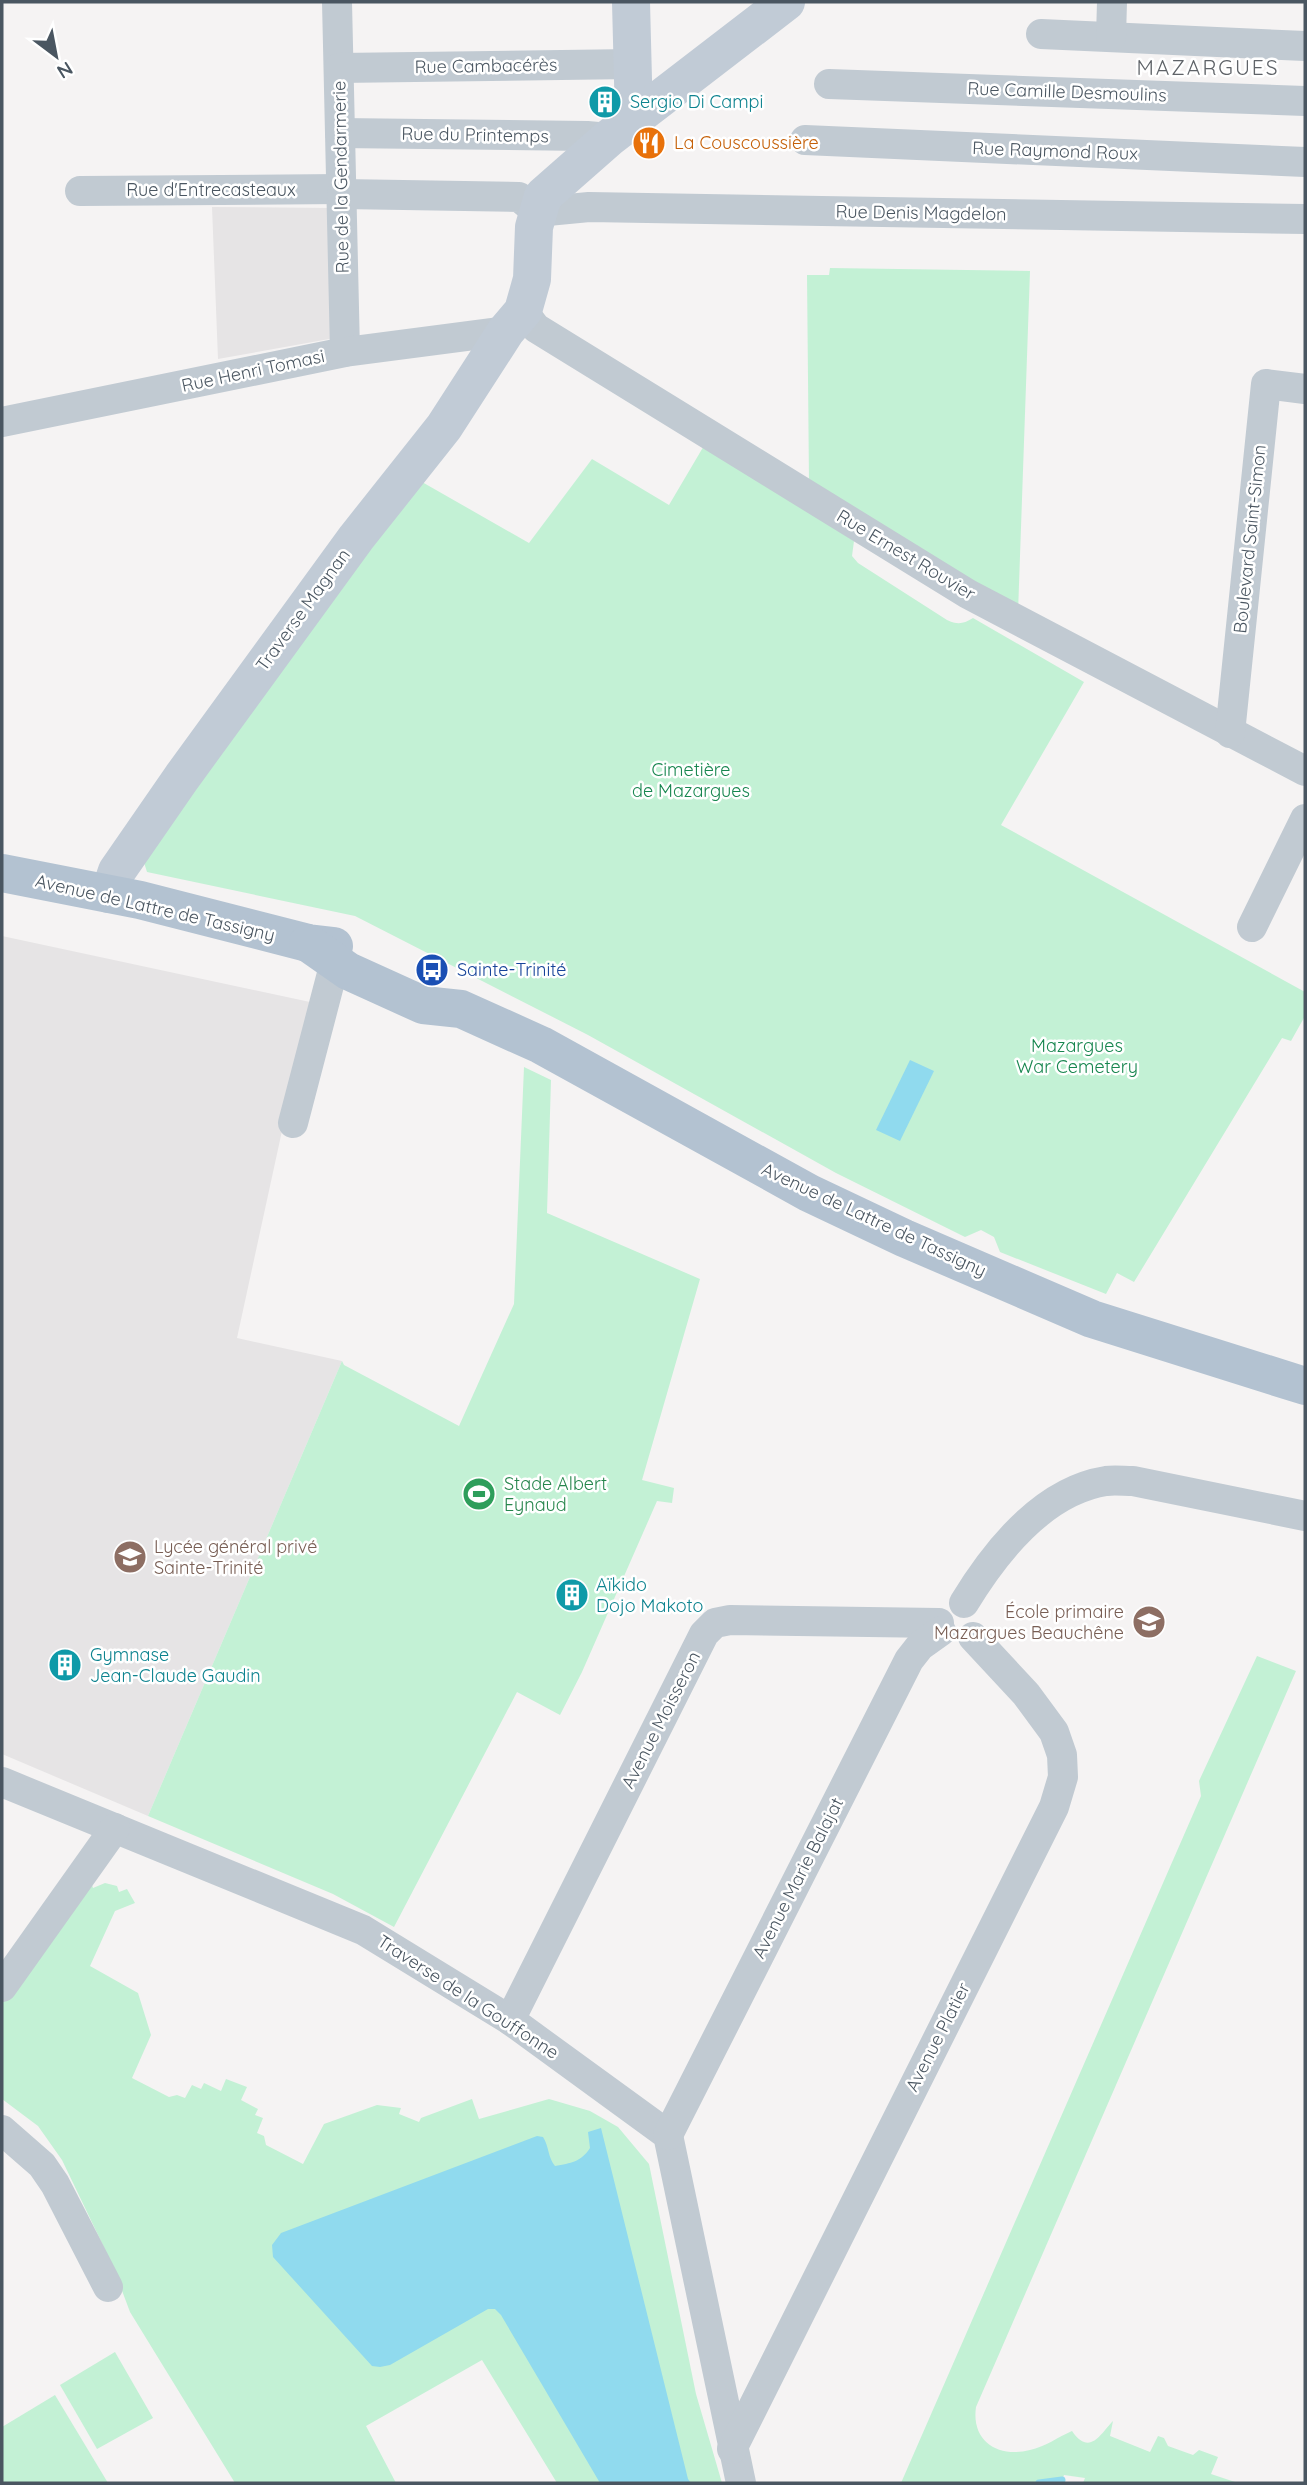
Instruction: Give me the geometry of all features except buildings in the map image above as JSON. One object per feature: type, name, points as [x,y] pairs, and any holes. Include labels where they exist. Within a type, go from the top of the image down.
[{"type":"main road","name":"Avenue de Lattre de Tassigny","points":[[2,873],[109,894],[322,952],[359,949],[437,988],[461,1009],[541,1045],[809,1193],[904,1238],[1092,1319],[1305,1386]]},
{"type":"street","name":"Rue de la Gendarmerie","points":[[337,2],[345,352]]},
{"type":"street","points":[[622,129],[633,64],[631,2]]},
{"type":"street","points":[[537,212],[542,196],[570,170],[786,2]]},
{"type":"street","points":[[1111,2],[1111,37]]},
{"type":"street","points":[[1041,34],[1305,46]]},
{"type":"street","name":"Rue Cambacérès","points":[[339,68],[633,64]]},
{"type":"street","name":"Rue Camille Desmoulins","points":[[829,84],[1305,101]]},
{"type":"street","name":"Rue du Printemps","points":[[341,133],[587,136],[622,129]]},
{"type":"street","name":"Rue Raymond Roux","points":[[805,140],[1305,162]]},
{"type":"street","points":[[570,170],[573,193],[589,207]]},
{"type":"street","name":"Rue d'Entrecasteaux","points":[[80,191],[342,192],[519,197],[537,212]]},
{"type":"street","name":"Rue Denis Magdelon","points":[[537,212],[589,207],[1305,219]]},
{"type":"street","name":"Traverse Magnan","points":[[109,894],[117,872],[166,801],[356,538],[444,427],[514,321],[531,279],[537,212]]},
{"type":"street","name":"Rue Henri Tomasi","points":[[2,422],[345,352],[514,321]]},
{"type":"street","name":"Rue Ernest Rouvier","points":[[514,321],[536,328],[968,594],[1305,771]]},
{"type":"street","name":"Boulevard Saint-Simon","points":[[1230,733],[1266,384],[1305,388]]},
{"type":"street","points":[[1252,927],[1305,819]]},
{"type":"street","points":[[293,1123],[322,952]]},
{"type":"street","points":[[964,1603],[977,1580],[1024,1525],[1059,1499],[1106,1481],[1133,1481],[1305,1516]]},
{"type":"street","points":[[964,1603],[972,1607],[979,1621],[978,1630],[973,1637],[959,1642],[952,1641],[940,1627],[940,1616],[949,1605],[964,1603]]},
{"type":"street","name":"Avenue Moisseron","points":[[510,2020],[704,1634],[715,1623],[730,1619],[940,1627]]},
{"type":"street","name":"Avenue Marie Balajat","points":[[668,2135],[909,1660],[940,1627]]},
{"type":"street","name":"Avenue Platier","points":[[732,2449],[1054,1807],[1063,1777],[1062,1755],[1054,1732],[1026,1694],[973,1637]]},
{"type":"street","name":"Traverse de la Gouffonne","points":[[2,1782],[363,1930],[510,2020],[668,2135]]},
{"type":"street","points":[[2,1987],[116,1828]]},
{"type":"street","points":[[2,2130],[42,2165],[55,2184],[108,2287]]},
{"type":"street","points":[[668,2135],[741,2483]]},
{"type":"shaded area","points":[[212,207],[330,208],[335,338],[218,359]]},
{"type":"shaded area","name":"Lycée général privé Sainte-Trinité","points":[[2,936],[310,1002],[237,1338],[342,1361],[148,1816],[2,1754]]},
{"type":"green space","points":[[830,268],[1030,271],[1018,613],[809,483],[807,275],[829,275]]},
{"type":"green space","name":"Cimetière de Mazargues","points":[[705,444],[854,541],[852,556],[858,563],[947,620],[960,623],[973,618],[1084,682],[1001,825],[1305,992],[1305,1016],[1291,1041],[1282,1038],[1134,1282],[1117,1273],[1106,1294],[1000,1252],[994,1237],[981,1230],[965,1237],[836,1173],[588,1035],[355,916],[147,872],[141,853],[415,478],[529,543],[592,459],[669,505]]},
{"type":"green space","name":"Stade Albert Eynaud","points":[[524,1067],[551,1080],[547,1213],[700,1279],[642,1480],[674,1488],[672,1503],[657,1501],[582,1672],[560,1715],[517,1692],[394,1927],[333,1894],[148,1816],[342,1361],[344,1365],[459,1426],[514,1304]]},
{"type":"green space","points":[[1257,1656],[1296,1671],[976,2407],[978,2430],[983,2438],[990,2445],[1008,2452],[1041,2447],[1072,2431],[1078,2439],[1090,2442],[1100,2436],[1113,2421],[1110,2436],[1150,2452],[1158,2436],[1164,2438],[1168,2446],[1193,2455],[1199,2450],[1218,2457],[1211,2474],[1238,2483],[1083,2483],[1085,2478],[1064,2475],[1061,2483],[901,2483],[1201,1796],[1199,1781]]},
{"type":"green space","points":[[91,1882],[93,1888],[105,1883],[117,1886],[119,1892],[127,1889],[135,1903],[115,1911],[90,1966],[138,1993],[151,2035],[132,2078],[169,2097],[177,2095],[185,2098],[192,2085],[201,2089],[204,2083],[221,2091],[226,2079],[247,2087],[241,2100],[258,2109],[255,2115],[263,2118],[257,2133],[264,2136],[266,2145],[303,2164],[324,2124],[377,2105],[401,2108],[399,2114],[419,2122],[421,2118],[472,2099],[479,2119],[549,2099],[590,2111],[618,2127],[649,2164],[696,2394],[722,2483],[557,2483],[482,2360],[366,2426],[396,2483],[235,2483],[130,2312],[112,2264],[62,2160],[38,2126],[2,2099],[2,2003]]},
{"type":"green space","points":[[115,2352],[153,2418],[97,2449],[60,2385]]},
{"type":"green space","points":[[55,2395],[108,2483],[2,2483],[2,2427]]},
{"type":"water","points":[[910,1060],[934,1071],[900,1141],[876,1130]]},
{"type":"water","points":[[601,2128],[691,2483],[600,2483],[495,2309],[488,2309],[390,2365],[372,2366],[273,2257],[272,2245],[281,2233],[537,2136],[543,2137],[555,2166],[575,2161],[590,2148],[588,2132]]},
{"type":"waterway","points":[[1039,2483],[1062,2480]]},
{"type":"place","name":"Sergio Di Campi","points":[[605,102]]},
{"type":"place","name":"La Couscoussière","points":[[649,143]]},
{"type":"place","name":"Sainte-Trinité","points":[[432,970]]},
{"type":"place","name":"Stade Albert Eynaud","points":[[479,1494]]},
{"type":"place","name":"Lycée général privé Sainte-Trinité","points":[[130,1557]]},
{"type":"place","name":"Aïkido Dojo Makoto","points":[[572,1595]]},
{"type":"place","name":"École primaire Mazargues Beauchêne","points":[[1149,1622]]},
{"type":"place","name":"Gymnase Jean-Claude Gaudin","points":[[65,1665]]},
{"type":"district","name":"MAZARGUES","points":[[1208,68]]},
{"type":"park label","name":"Mazargues War Cemetery","points":[[1077,1056]]}]
